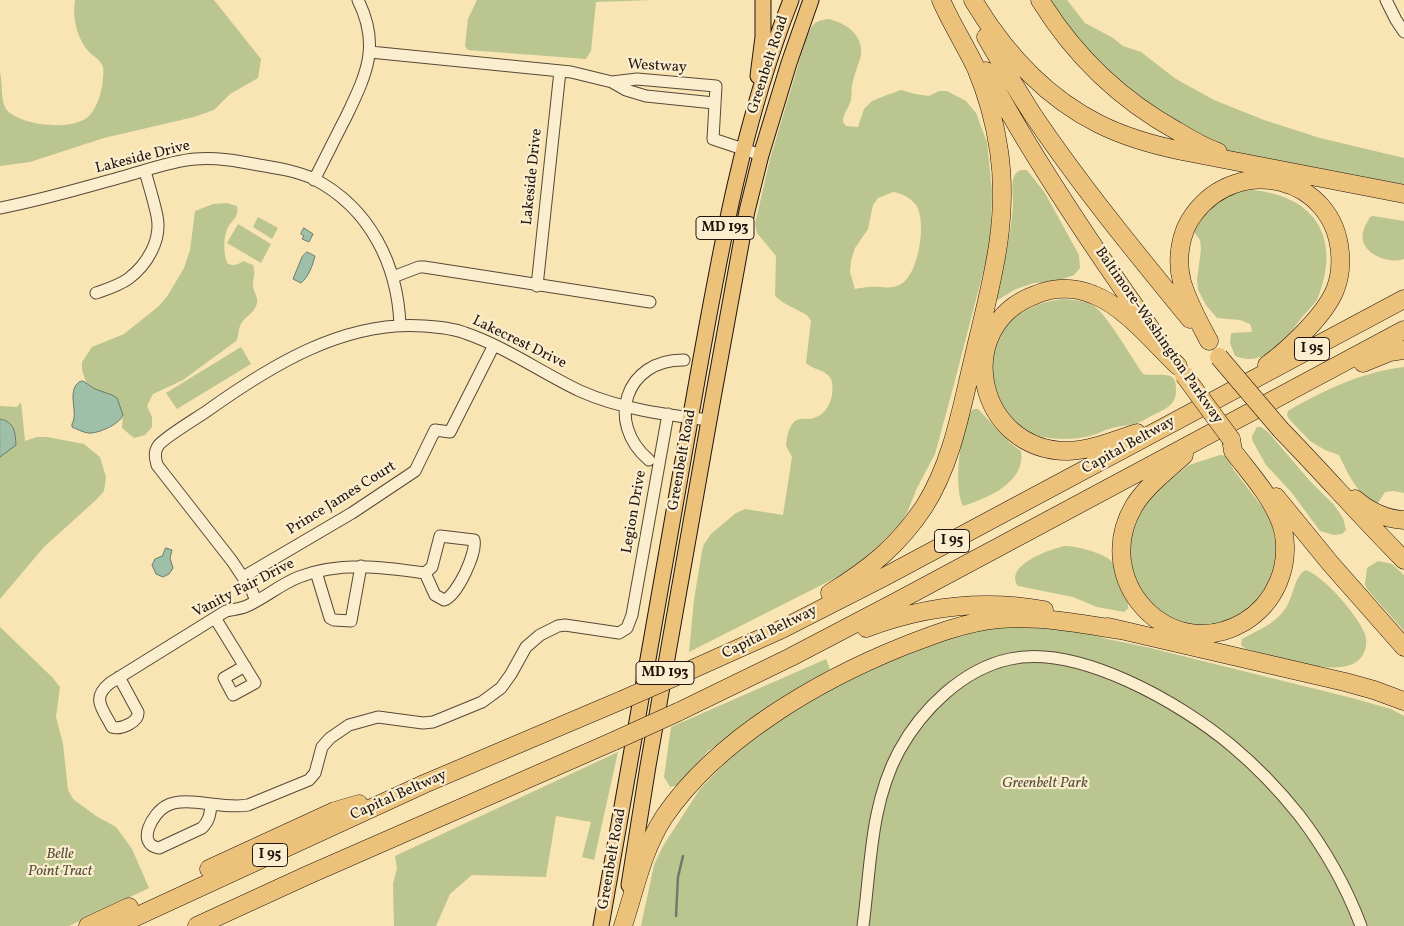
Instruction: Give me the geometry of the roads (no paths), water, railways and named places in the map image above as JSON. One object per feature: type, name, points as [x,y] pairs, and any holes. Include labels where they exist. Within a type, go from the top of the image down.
[{"type":"highway","points":[[724,656],[856,577],[878,560],[897,542],[924,506],[949,455],[999,244],[1002,199],[999,151],[986,95],[976,68],[941,0]]},
{"type":"highway","name":"Baltimore-Washington Parkway","points":[[948,0],[997,91],[1050,179],[1118,283],[1231,439],[1330,564],[1404,648]]},
{"type":"highway","name":"Baltimore-Washington Parkway","points":[[964,0],[1024,100],[1064,159],[1144,263],[1219,357],[1281,430],[1328,478],[1363,519],[1404,560]]},
{"type":"highway","points":[[973,0],[989,28],[1007,50],[1030,73],[1055,96],[1097,123],[1149,144],[1404,194]]},
{"type":"highway","points":[[1040,0],[1062,33],[1083,57],[1103,78],[1145,112],[1188,138],[1213,150],[1264,166]]},
{"type":"highway","points":[[1208,341],[1188,299],[1182,281],[1180,251],[1183,235],[1190,218],[1200,204],[1209,197],[1225,187],[1246,180],[1272,180],[1292,185],[1304,192],[1325,212],[1338,238],[1340,262],[1335,291],[1322,312],[1273,360],[1219,398]]},
{"type":"highway","points":[[1178,419],[1092,448],[1067,451],[1045,448],[1024,439],[1004,424],[989,399],[984,372],[986,352],[993,332],[1009,311],[1030,296],[1041,292],[1063,289],[1086,292],[1110,303],[1181,370]]},
{"type":"highway","name":"Capital Beltway","points":[[116,926],[424,784],[724,656],[782,629],[884,577],[1404,299]]},
{"type":"highway","name":"Capital Beltway","points":[[197,926],[678,712],[791,656],[1404,330]]},
{"type":"highway","points":[[1281,396],[1390,352],[1404,350]]},
{"type":"highway","points":[[1200,440],[1143,494],[1135,505],[1123,532],[1121,562],[1129,588],[1148,613],[1157,620],[1178,630],[1205,633],[1231,628],[1250,618],[1269,600],[1276,588],[1284,563],[1284,538],[1278,516],[1233,450],[1231,439]]},
{"type":"highway","points":[[1328,478],[1373,512],[1387,518],[1404,520]]},
{"type":"highway","points":[[791,656],[884,621],[914,613],[957,605],[997,604],[1019,606],[1065,615],[1119,630],[1345,682],[1404,701]]},
{"type":"highway","points":[[623,926],[652,837],[679,797],[697,776],[724,752],[762,723],[805,695],[856,667],[894,650],[953,628],[973,623],[1041,618],[1119,630]]},
{"type":"highway","points":[[88,926],[335,811],[424,784]]},
{"type":"highway","points":[[211,926],[308,875]]},
{"type":"main road","points":[[754,110],[763,37],[763,0]]},
{"type":"main road","name":"Greenbelt Road","points":[[602,926],[725,227],[754,110],[791,0]]},
{"type":"main road","name":"Greenbelt Road","points":[[623,926],[648,766],[748,212],[761,155],[789,63],[812,0]]},
{"type":"street","points":[[314,180],[366,71],[370,52],[369,32],[358,0]]},
{"type":"street","points":[[1386,0],[1404,32]]},
{"type":"street","points":[[370,52],[560,71],[612,82]]},
{"type":"street","name":"Lakeside Drive","points":[[537,286],[560,71]]},
{"type":"street","name":"Westway","points":[[637,79],[716,86],[714,103],[646,96],[626,90],[612,82],[637,79]]},
{"type":"street","points":[[714,103],[713,139],[761,155]]},
{"type":"street","name":"Lakeside Drive","points":[[0,208],[36,201],[196,159],[221,159],[279,169],[314,180],[348,204],[366,224],[381,246],[393,277],[398,301],[400,326]]},
{"type":"street","points":[[96,293],[113,288],[127,280],[143,265],[154,247],[157,216],[145,171]]},
{"type":"street","points":[[393,277],[419,267],[424,267],[650,302]]},
{"type":"street","name":"Lakecrest Drive","points":[[243,577],[157,464],[155,453],[161,443],[251,382],[307,351],[353,333],[374,328],[400,326],[434,327],[459,331],[494,345],[580,391],[599,399],[626,406],[709,420]]},
{"type":"street","name":"Prince James Court","points":[[243,577],[352,513],[415,471],[435,430],[450,432],[494,345]]},
{"type":"street","points":[[649,460],[638,450],[629,437],[624,421],[632,387],[641,374],[661,362],[684,360]]},
{"type":"street","name":"Legion Drive","points":[[211,805],[228,807],[248,805],[308,780],[315,773],[322,747],[330,738],[349,725],[378,718],[433,722],[482,702],[506,681],[526,647],[550,629],[571,625],[619,633],[627,628],[632,615],[668,414]]},
{"type":"street","points":[[440,536],[474,540],[474,552],[460,582],[449,599],[442,600],[434,595],[425,573],[432,567],[440,536]]},
{"type":"street","points":[[316,572],[330,618],[351,621],[361,566]]},
{"type":"street","name":"Vanity Fair Drive","points":[[119,678],[226,611],[244,607],[292,580],[316,572],[361,566],[425,573]]},
{"type":"street","points":[[243,577],[256,601]]},
{"type":"street","points":[[215,618],[245,666],[255,683],[234,695],[224,678],[245,666]]},
{"type":"street","points":[[863,926],[875,816],[890,771],[904,743],[934,704],[961,681],[998,662],[1012,658],[1040,657],[1064,659],[1092,666],[1148,691],[1200,722],[1231,745],[1252,764],[1298,813],[1323,848],[1348,893],[1361,926]]},
{"type":"street","points":[[180,802],[211,805],[209,819],[202,828],[159,848],[149,842],[148,833],[151,822],[160,810],[166,806],[180,802]]},
{"type":"waterway","points":[[676,916],[678,877],[683,856]]},
{"type":"park label","name":"Greenbelt Park","points":[[1045,784]]},
{"type":"park label","name":"Belle Point Tract","points":[[60,864]]}]
